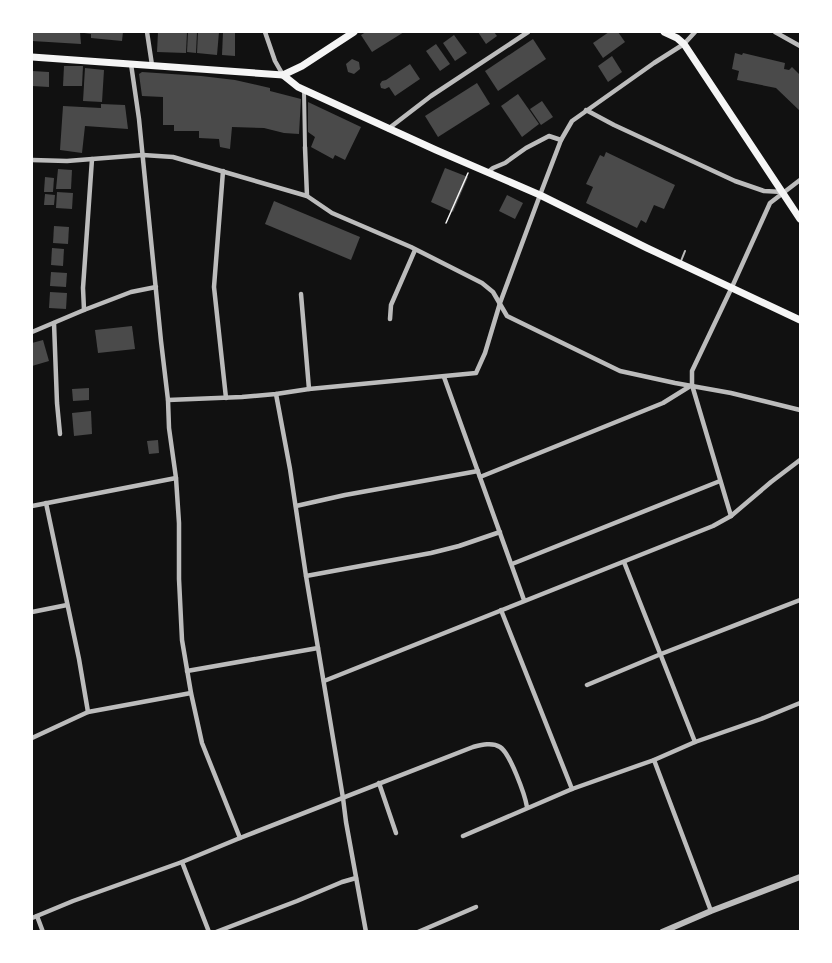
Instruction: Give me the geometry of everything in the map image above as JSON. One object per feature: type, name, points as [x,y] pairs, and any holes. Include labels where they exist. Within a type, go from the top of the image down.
[{"type":"main road","points":[[32,57],[283,75],[302,66],[354,32]]},
{"type":"main road","points":[[664,32],[684,44],[801,219]]},
{"type":"main road","points":[[283,75],[304,90],[540,195],[801,320]]},
{"type":"street","points":[[147,32],[152,65]]},
{"type":"street","points":[[265,32],[275,61],[283,75]]},
{"type":"street","points":[[388,129],[431,96],[528,32]]},
{"type":"street","points":[[168,400],[276,394],[476,373],[540,195],[561,140],[572,121],[684,44],[696,32]]},
{"type":"street","points":[[775,32],[801,46]]},
{"type":"street","points":[[131,64],[139,119],[169,428],[176,478],[182,639],[202,743],[240,838]]},
{"type":"street","points":[[304,90],[307,196]]},
{"type":"street","points":[[586,110],[735,181],[764,191],[783,192]]},
{"type":"street","points":[[488,173],[549,136],[561,140]]},
{"type":"street","points":[[32,160],[61,161],[142,155],[173,157],[307,196],[332,213],[482,283],[493,292],[507,316],[620,371],[801,410]]},
{"type":"street","points":[[84,310],[83,288],[92,159]]},
{"type":"street","points":[[223,171],[214,286],[226,398]]},
{"type":"street","points":[[731,516],[692,385],[692,371],[770,203],[801,180]]},
{"type":"street","points":[[390,319],[392,304],[415,250]]},
{"type":"street","points":[[32,332],[131,292],[156,287]]},
{"type":"street","points":[[301,294],[309,389]]},
{"type":"street","points":[[54,323],[60,434]]},
{"type":"street","points":[[444,377],[524,600]]},
{"type":"street","points":[[480,477],[663,403],[692,385]]},
{"type":"street","points":[[276,394],[366,932]]},
{"type":"street","points":[[324,681],[713,526],[731,516],[801,460]]},
{"type":"street","points":[[296,506],[478,471]]},
{"type":"street","points":[[32,506],[176,478]]},
{"type":"street","points":[[512,564],[720,481]]},
{"type":"street","points":[[46,503],[88,712]]},
{"type":"street","points":[[306,576],[431,553],[500,532]]},
{"type":"street","points":[[624,562],[695,742]]},
{"type":"street","points":[[587,685],[801,600]]},
{"type":"street","points":[[32,612],[67,605]]},
{"type":"street","points":[[501,610],[572,789]]},
{"type":"street","points":[[187,671],[318,648]]},
{"type":"street","points":[[32,738],[88,712],[191,693]]},
{"type":"street","points":[[463,836],[572,789],[801,703]]},
{"type":"street","points":[[43,932],[34,917],[182,862],[472,747],[485,744],[501,747],[508,756],[527,807]]},
{"type":"street","points":[[654,760],[711,911]]},
{"type":"street","points":[[379,783],[396,833]]},
{"type":"street","points":[[182,862],[209,932]]},
{"type":"street","points":[[662,932],[801,877]]},
{"type":"street","points":[[216,932],[356,878]]},
{"type":"street","points":[[418,932],[476,907]]},
{"type":"lane","points":[[680,263],[685,251]]},
{"type":"path","points":[[446,223],[471,166]]},
{"type":"building","points":[[32,32],[80,32],[81,44],[32,41]]},
{"type":"building","points":[[84,32],[123,32],[122,41],[91,38],[91,34]]},
{"type":"building","points":[[158,32],[187,32],[186,53],[157,52]]},
{"type":"building","points":[[188,32],[197,32],[196,53],[187,52]]},
{"type":"building","points":[[198,32],[219,32],[217,55],[197,53]]},
{"type":"building","points":[[223,32],[235,32],[235,56],[222,55]]},
{"type":"building","points":[[366,32],[404,32],[372,52],[361,35]]},
{"type":"building","points":[[478,32],[494,32],[497,36],[486,44]]},
{"type":"building","points":[[609,32],[618,32],[625,42],[603,58],[593,43]]},
{"type":"building","points":[[454,35],[467,53],[455,61],[443,43]]},
{"type":"building","points":[[533,39],[546,59],[498,91],[485,71]]},
{"type":"building","points":[[436,44],[450,64],[440,71],[426,51]]},
{"type":"building","points":[[735,53],[785,63],[784,69],[789,70],[792,67],[800,75],[800,111],[776,88],[737,80],[739,71],[732,69]]},
{"type":"building","points":[[612,56],[622,72],[608,82],[598,66]]},
{"type":"building","points":[[352,59],[359,62],[360,69],[354,74],[348,72],[346,64]]},
{"type":"building","points":[[410,64],[420,79],[395,96],[389,87],[381,88],[382,81]]},
{"type":"building","points":[[64,66],[83,66],[82,86],[63,86]]},
{"type":"building","points":[[85,68],[104,70],[102,102],[83,101]]},
{"type":"building","points":[[32,71],[49,72],[49,87],[32,86]]},
{"type":"building","points":[[142,72],[235,80],[270,88],[270,91],[301,99],[299,134],[264,128],[232,127],[230,149],[220,147],[219,139],[199,138],[199,131],[174,131],[174,125],[163,125],[163,97],[142,96],[139,74]]},
{"type":"building","points":[[477,83],[490,104],[438,137],[425,116]]},
{"type":"building","points":[[518,94],[539,124],[522,137],[501,106]]},
{"type":"building","points":[[542,101],[553,117],[541,125],[530,109]]},
{"type":"building","points":[[308,102],[361,127],[345,160],[335,155],[333,159],[311,147],[315,137],[308,132]]},
{"type":"building","points":[[101,104],[125,105],[128,129],[85,126],[82,153],[60,150],[63,106],[101,108]]},
{"type":"building","points":[[606,152],[675,185],[664,209],[654,205],[646,223],[641,220],[637,228],[586,203],[593,187],[586,184],[600,155],[604,157]]},
{"type":"building","points":[[445,168],[468,177],[453,212],[431,202]]},
{"type":"building","points":[[58,169],[72,170],[71,189],[56,189]]},
{"type":"building","points":[[45,177],[54,178],[53,192],[44,192]]},
{"type":"building","points":[[57,192],[73,193],[72,209],[56,208]]},
{"type":"building","points":[[45,194],[55,195],[54,205],[44,205]]},
{"type":"building","points":[[507,195],[523,203],[515,219],[499,211]]},
{"type":"building","points":[[274,201],[360,237],[351,260],[265,224]]},
{"type":"building","points":[[54,226],[69,227],[68,244],[53,243]]},
{"type":"building","points":[[52,248],[64,249],[63,266],[51,265]]},
{"type":"building","points":[[51,272],[67,273],[66,287],[50,286]]},
{"type":"building","points":[[50,292],[67,293],[66,309],[49,308]]},
{"type":"building","points":[[132,326],[135,349],[98,353],[95,330]]},
{"type":"building","points":[[43,340],[49,361],[32,366],[32,343]]},
{"type":"building","points":[[89,388],[89,400],[73,401],[72,389]]},
{"type":"building","points":[[91,411],[92,434],[74,436],[72,413]]},
{"type":"building","points":[[158,440],[159,453],[149,454],[147,441]]}]
